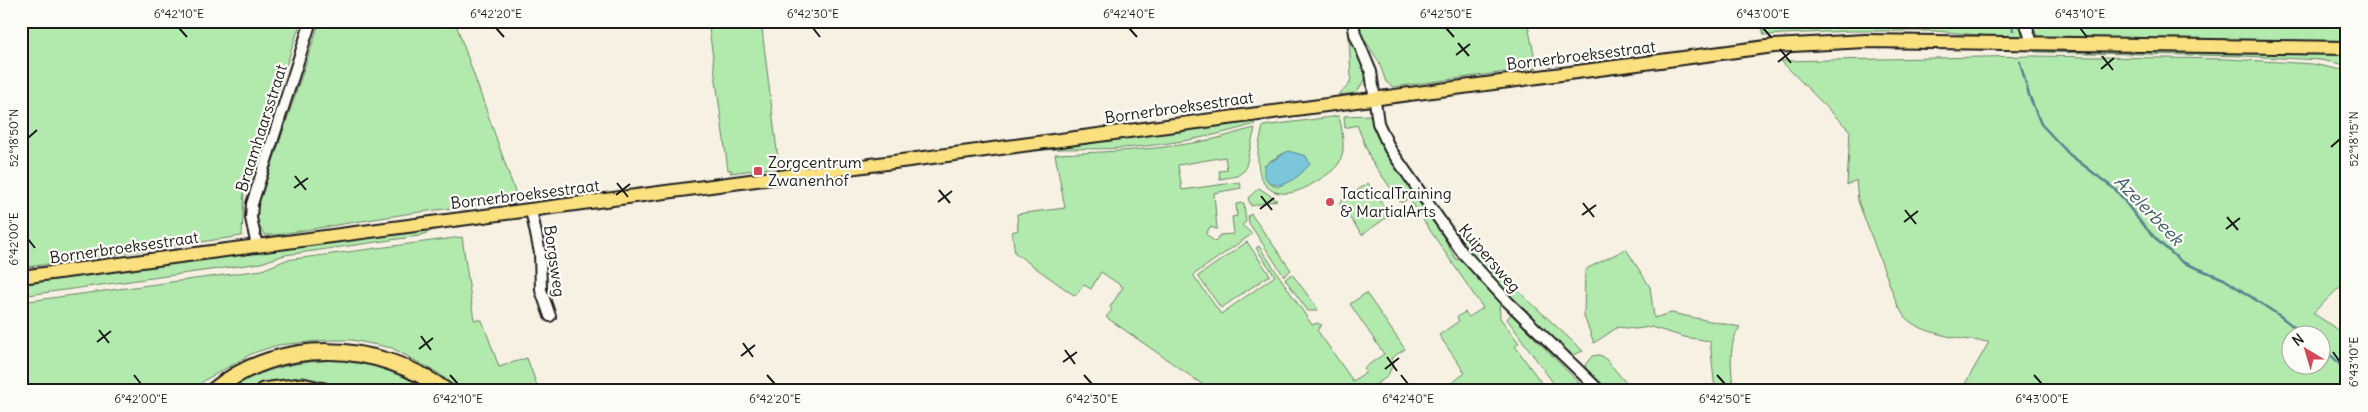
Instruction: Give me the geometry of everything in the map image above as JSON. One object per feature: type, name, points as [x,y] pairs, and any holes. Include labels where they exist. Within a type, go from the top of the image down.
[{"type":"highway","points":[[213,391],[246,369],[275,358],[303,352],[334,351],[355,352],[401,365],[421,374],[446,391]]},
{"type":"highway","points":[[263,391],[296,386],[324,391]]},
{"type":"main road","name":"Bornerbroeksestraat","points":[[21,277],[1374,98],[1800,44],[1866,41],[2347,48]]},
{"type":"street","name":"Braamhaarsstraat","points":[[257,246],[251,218],[252,204],[311,21]]},
{"type":"street","name":"Kuipersweg","points":[[1353,21],[1355,34],[1371,72],[1378,123],[1385,140],[1462,252],[1507,301],[1600,391]]},
{"type":"street","points":[[2025,21],[2032,44]]},
{"type":"street","name":"Borgsweg","points":[[531,210],[540,253],[542,294],[550,316]]},
{"type":"green space","points":[[21,21],[301,21],[244,191],[242,236],[21,268]]},
{"type":"green space","points":[[320,21],[466,21],[456,24],[518,200],[412,213],[265,235],[258,225],[257,209]]},
{"type":"green space","points":[[708,21],[761,21],[779,167],[730,173],[732,170],[728,170]]},
{"type":"green space","points":[[1358,21],[1527,21],[1537,68],[1393,87],[1386,82],[1379,62],[1361,34]]},
{"type":"green space","points":[[1760,21],[2021,21],[2024,33],[2020,38],[1935,31],[1848,31],[1764,35]]},
{"type":"green space","points":[[2028,21],[2347,21],[2347,41],[2338,43],[2043,39],[2034,36]]},
{"type":"green space","points":[[1349,35],[1364,67],[1366,78],[1356,93],[1338,95],[1349,85],[1351,78]]},
{"type":"green space","points":[[2034,48],[2347,52],[2347,65],[2320,60],[2243,56],[2035,52]]},
{"type":"green space","points":[[2034,56],[2228,59],[2313,64],[2347,71],[2347,207],[2342,207],[2342,215],[2347,231],[2347,280],[2313,313],[2329,324],[2280,324],[2280,374],[2330,374],[2330,324],[2347,336],[2347,391],[1961,391],[1989,342],[1935,333],[1916,325],[1905,317],[1897,304],[1858,201],[1856,180],[1847,185],[1850,131],[1781,61]]},
{"type":"green space","points":[[1370,115],[1375,131],[1427,208],[1420,215],[1409,198],[1401,203],[1371,160],[1357,125],[1345,128],[1344,116]]},
{"type":"green space","points":[[1339,116],[1343,145],[1340,161],[1327,175],[1307,187],[1297,191],[1278,193],[1264,183],[1260,173],[1258,160],[1263,126]],"holes":[[[1284,153],[1302,172],[1278,187],[1272,185],[1264,176],[1268,162]]]},
{"type":"green space","points":[[1251,120],[1255,124],[1206,137],[1173,143],[1123,148],[1035,151],[1037,148]]},
{"type":"green space","points":[[1255,128],[1245,170],[1237,176],[1220,179],[1219,171],[1227,170],[1225,157],[1178,165],[1182,190],[1240,182],[1241,188],[1214,193],[1217,229],[1210,227],[1206,234],[1215,242],[1220,235],[1234,234],[1232,217],[1237,216],[1236,204],[1244,203],[1246,222],[1242,225],[1252,234],[1193,275],[1221,314],[1275,276],[1256,248],[1259,246],[1312,325],[1317,323],[1322,325],[1317,330],[1353,381],[1366,372],[1364,368],[1384,354],[1350,304],[1366,293],[1405,349],[1391,358],[1394,363],[1387,377],[1366,391],[1212,391],[1106,317],[1112,310],[1110,307],[1123,287],[1101,272],[1091,289],[1084,285],[1075,296],[1015,253],[1012,232],[1018,230],[1017,214],[1065,208],[1055,154],[1172,146],[1210,140]]},
{"type":"green space","points":[[1368,183],[1390,215],[1362,235],[1339,203]]},
{"type":"green space","points":[[1259,188],[1277,200],[1251,206],[1248,198]]},
{"type":"green space","points":[[1251,214],[1291,270],[1284,276],[1249,223],[1248,216]]},
{"type":"green space","points":[[1428,216],[1432,216],[1456,259],[1462,260],[1499,300],[1500,318],[1519,343],[1515,346],[1547,391],[1441,391],[1465,373],[1439,335],[1459,321],[1457,317],[1465,312],[1469,317],[1483,308],[1423,220]]},
{"type":"green space","points":[[1446,224],[1583,351],[1570,356],[1563,350],[1479,267]]},
{"type":"green space","points":[[444,226],[419,236],[285,255],[261,263],[21,296],[21,284]]},
{"type":"green space","points":[[462,237],[474,320],[482,320],[499,367],[527,358],[539,391],[460,391],[438,373],[392,348],[352,340],[329,340],[278,345],[253,353],[205,380],[192,391],[21,391],[21,302],[262,270],[286,260]]},
{"type":"green space","points":[[1247,242],[1270,275],[1221,308],[1198,276]]},
{"type":"green space","points":[[1626,249],[1650,287],[1654,318],[1671,313],[1740,327],[1732,349],[1733,391],[1715,391],[1710,341],[1684,337],[1651,327],[1635,329],[1618,327],[1594,343],[1584,316],[1585,272],[1588,268]]},
{"type":"green space","points":[[1292,274],[1318,309],[1316,311],[1308,311],[1285,279]]},
{"type":"green space","points":[[1511,314],[1587,391],[1559,391],[1507,319]]},
{"type":"green space","points":[[1599,355],[1604,357],[1633,391],[1605,391],[1589,376],[1585,365],[1592,356]]},
{"type":"green space","points":[[339,360],[353,361],[390,370],[437,391],[335,391],[308,386],[295,386],[228,391],[253,377],[281,367]]},
{"type":"water","points":[[1288,151],[1306,156],[1310,164],[1294,179],[1281,185],[1275,185],[1264,176],[1264,166]]},
{"type":"waterway","name":"Azelerbeek","points":[[2011,21],[2013,30]]},
{"type":"waterway","name":"Azelerbeek","points":[[2020,62],[2029,95],[2041,124],[2069,154],[2117,191],[2142,224],[2161,244],[2182,262],[2224,279],[2290,324]]},
{"type":"waterway","name":"Azelerbeek","points":[[2330,355],[2347,373]]},
{"type":"place","name":"Zorgcentrum Zwanenhof","points":[[758,171]]},
{"type":"place","name":"TacticalTraining & MartialArts","points":[[1330,202]]}]
